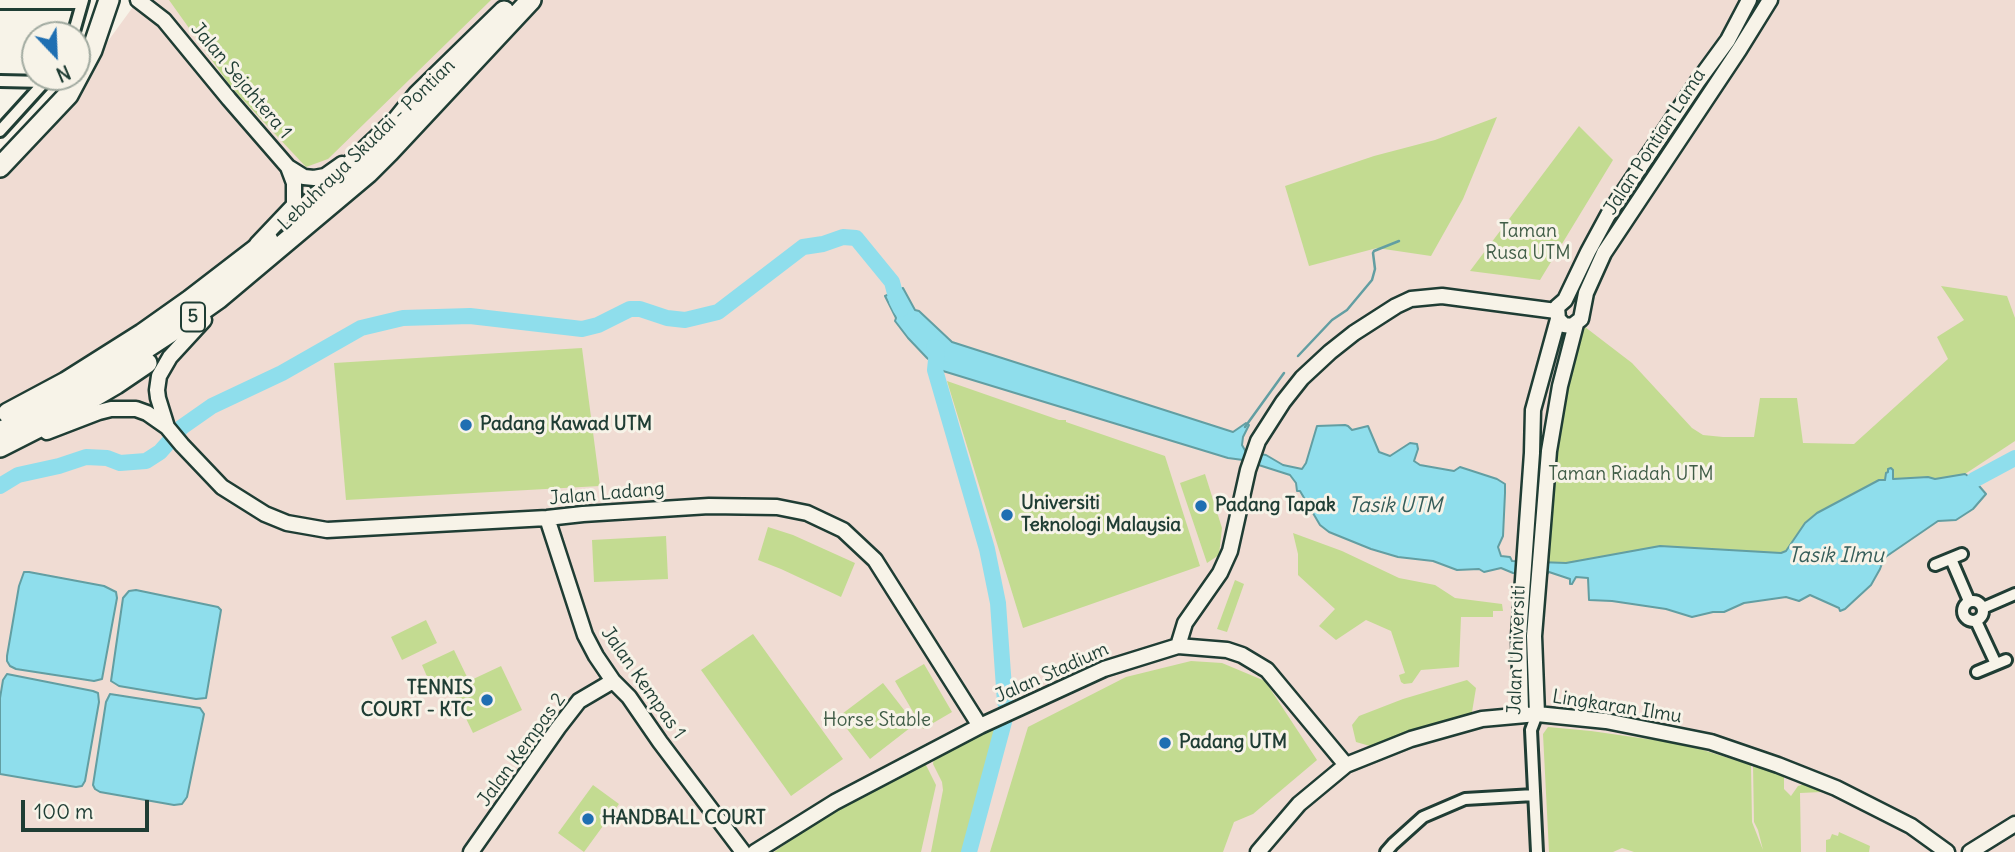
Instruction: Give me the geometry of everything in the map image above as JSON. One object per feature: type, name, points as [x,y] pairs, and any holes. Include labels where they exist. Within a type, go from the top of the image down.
[{"type":"highway","points":[[0,167],[68,95],[92,50],[109,0]]},
{"type":"highway","name":"Lebuhraya Skudai - Pontian","points":[[0,418],[66,382],[142,334],[277,233],[397,121],[418,95],[514,0]]},
{"type":"highway","name":"Lebuhraya Skudai - Pontian","points":[[0,432],[108,373],[218,299],[368,173],[531,0]]},
{"type":"highway","points":[[0,449],[116,384],[176,343],[241,292],[324,220],[368,173]]},
{"type":"street","name":"Jalan Sejahtera 1","points":[[138,0],[164,20],[288,167],[304,177],[325,176],[336,170],[418,95]]},
{"type":"street","name":"Jalan Sejahtera 1","points":[[155,0],[164,20]]},
{"type":"street","points":[[1170,648],[1170,636],[1185,623],[1220,573],[1230,551],[1248,470],[1258,441],[1283,402],[1330,352],[1354,333],[1411,299],[1442,296],[1559,310],[1578,302],[1583,309],[1576,324],[1564,325],[1559,310],[1588,252],[1608,215],[1728,40],[1749,0]]},
{"type":"street","name":"Jalan Pontian Lama","points":[[1583,309],[1586,293],[1604,253],[1770,0]]},
{"type":"street","points":[[0,3],[83,1],[77,21]]},
{"type":"street","points":[[1728,40],[1739,50]]},
{"type":"street","points":[[0,82],[21,81]]},
{"type":"street","points":[[1698,81],[1712,91]]},
{"type":"street","points":[[0,131],[37,91]]},
{"type":"street","name":"Jalan Sejahtera 1","points":[[228,271],[294,205],[294,183],[288,167]]},
{"type":"street","name":"Jalan Universiti","points":[[1530,714],[1521,711],[1519,636],[1533,410],[1559,310]]},
{"type":"street","name":"Jalan Ladang","points":[[169,430],[158,398],[159,376],[170,357],[205,320]]},
{"type":"street","name":"Jalan Universiti","points":[[1534,795],[1530,714],[1539,558],[1549,451],[1560,386],[1576,324]]},
{"type":"street","name":"Jalan Ladang","points":[[0,449],[111,409],[136,409],[147,413],[169,430],[227,490],[265,514],[310,528],[343,530],[547,519],[583,514],[709,506],[777,507],[807,513],[844,530],[875,560],[980,726]]},
{"type":"street","name":"Jalan Kempas 1","points":[[547,519],[585,635],[596,656],[743,852]]},
{"type":"street","points":[[1936,565],[1957,556],[1969,601]]},
{"type":"street","points":[[1983,608],[2015,594]]},
{"type":"street","points":[[1969,601],[1979,602],[1983,608],[1982,617],[1976,621],[1967,620],[1963,615],[1965,605],[1969,601]]},
{"type":"street","points":[[1976,621],[2001,662],[1978,672]]},
{"type":"street","name":"Jalan Stadium","points":[[755,852],[835,803],[980,726],[1104,670],[1170,648],[1227,650],[1242,655],[1267,670],[1346,765]]},
{"type":"street","name":"Jalan Kempas 2","points":[[471,852],[579,701],[613,681]]},
{"type":"street","name":"Lingkaran Ilmu","points":[[1258,852],[1299,804],[1346,765],[1411,739],[1482,719],[1530,714],[1606,720],[1711,742],[1836,788],[1911,826],[1947,852]]},
{"type":"street","points":[[1386,852],[1423,817],[1465,799],[1534,795],[1537,852]]},
{"type":"street","points":[[1970,852],[2015,824]]},
{"type":"shaded area","name":"Universiti Teknologi Malaysia","points":[[138,0],[2015,0],[2015,852],[0,852],[0,178],[76,91],[91,91],[91,68]]},
{"type":"green space","points":[[169,0],[491,0],[328,159],[306,167],[231,87]]},
{"type":"green space","points":[[1497,117],[1463,199],[1431,256],[1377,248],[1309,266],[1285,186],[1374,156],[1435,140]]},
{"type":"green space","name":"Taman Rusa UTM","points":[[1579,126],[1613,160],[1540,280],[1470,271]]},
{"type":"green space","name":"Taman Riadah UTM","points":[[1941,286],[2007,296],[2015,318],[2015,441],[1965,474],[1935,479],[1892,479],[1888,473],[1885,480],[1879,480],[1817,513],[1805,523],[1786,551],[1781,553],[1661,546],[1566,563],[1546,562],[1556,465],[1577,332],[1585,327],[1632,363],[1692,428],[1703,435],[1754,437],[1760,398],[1797,398],[1803,443],[1854,444],[1948,359],[1937,337],[1964,320]]},
{"type":"green space","name":"Padang Kawad UTM","points":[[582,348],[600,486],[346,500],[334,363]]},
{"type":"green space","points":[[947,381],[1165,456],[1200,566],[1023,628]]},
{"type":"green space","name":"Padang Tapak","points":[[1205,474],[1222,528],[1219,555],[1207,563],[1180,483]]},
{"type":"green space","points":[[768,527],[793,535],[855,563],[841,597],[758,560]]},
{"type":"green space","points":[[1293,533],[1342,551],[1399,578],[1435,585],[1455,598],[1502,604],[1503,611],[1493,611],[1493,617],[1461,617],[1459,667],[1421,670],[1412,683],[1404,684],[1399,675],[1405,673],[1391,631],[1366,620],[1336,640],[1319,626],[1335,609],[1298,575],[1298,554]]},
{"type":"green space","points":[[666,536],[668,579],[594,582],[592,540]]},
{"type":"green space","points":[[1235,580],[1244,584],[1227,632],[1217,629]]},
{"type":"green space","points":[[426,620],[437,643],[402,660],[391,637]]},
{"type":"green space","points":[[753,634],[843,759],[791,796],[701,670]]},
{"type":"green space","points":[[454,650],[468,679],[435,695],[422,665]]},
{"type":"green space","name":"Padang UTM","points":[[1191,661],[1222,663],[1265,681],[1317,760],[1253,814],[1234,822],[1223,852],[990,852],[1028,727],[1126,677]]},
{"type":"green space","points":[[924,664],[952,712],[923,729],[895,681]]},
{"type":"green space","name":"TENNIS COURT - KTC","points":[[501,666],[522,710],[473,733],[452,689]]},
{"type":"green space","points":[[1467,680],[1476,688],[1471,718],[1427,725],[1377,748],[1356,742],[1352,725],[1359,716],[1403,699]]},
{"type":"green space","name":"Horse Stable","points":[[883,683],[915,724],[870,759],[838,717]]},
{"type":"green space","points":[[1002,719],[966,852],[931,852],[943,790],[933,764],[934,757]]},
{"type":"green space","points":[[1548,727],[1690,746],[1751,765],[1752,822],[1763,850],[1754,822],[1753,765],[1784,776],[1784,789],[1791,796],[1798,786],[1805,784],[1822,792],[1800,793],[1801,852],[1634,852],[1622,848],[1613,852],[1549,852],[1543,734]]},
{"type":"green space","points":[[918,763],[926,765],[936,785],[921,852],[774,852],[846,802]]},
{"type":"green space","name":"HANDBALL COURT","points":[[593,785],[619,804],[584,852],[558,833]]},
{"type":"green space","points":[[1839,832],[1870,846],[1869,852],[1826,852],[1826,840],[1830,839],[1832,834],[1838,836]]},
{"type":"water","points":[[903,288],[915,310],[952,342],[1233,432],[1246,423],[1249,425],[1242,445],[1246,452],[1266,455],[1283,465],[1302,469],[1317,426],[1345,425],[1352,430],[1368,426],[1379,452],[1390,456],[1410,443],[1417,444],[1414,461],[1420,465],[1454,471],[1460,467],[1497,479],[1505,484],[1503,536],[1498,547],[1501,556],[1510,557],[1512,561],[1566,563],[1660,546],[1781,553],[1786,551],[1805,523],[1817,513],[1879,480],[1885,480],[1888,469],[1891,468],[1893,479],[1935,479],[1965,474],[1986,494],[1973,509],[1956,520],[1938,521],[1884,558],[1871,585],[1840,611],[1839,608],[1810,595],[1799,601],[1786,597],[1744,603],[1724,612],[1692,617],[1666,609],[1589,600],[1588,578],[1576,577],[1570,584],[1570,579],[1549,572],[1546,575],[1513,573],[1501,568],[1484,572],[1479,569],[1457,570],[1433,561],[1398,557],[1371,549],[1329,532],[1320,525],[1300,491],[1297,491],[1296,483],[1290,475],[943,371],[927,358],[895,321],[885,296]]},
{"type":"water","points":[[24,572],[104,586],[116,592],[102,679],[94,681],[10,666],[7,656],[19,586]]},
{"type":"water","points":[[136,590],[218,607],[221,610],[206,698],[196,699],[119,686],[111,681],[123,598],[129,591]]},
{"type":"water","points":[[7,674],[98,693],[99,702],[82,786],[0,774],[0,698],[3,680]]},
{"type":"water","points":[[110,694],[200,708],[204,714],[187,797],[182,804],[174,805],[95,789],[93,785],[106,702]]},
{"type":"waterway","points":[[0,486],[18,475],[86,457],[107,458],[120,463],[146,461],[160,452],[182,427],[212,406],[282,373],[361,328],[403,318],[470,316],[582,329],[598,325],[630,309],[640,309],[667,318],[685,320],[718,312],[803,247],[843,237],[856,238],[892,282],[901,309]]},
{"type":"waterway","points":[[1298,356],[1332,320],[1347,310],[1372,280],[1375,269],[1374,251],[1399,241]]},
{"type":"waterway","points":[[934,347],[937,350],[935,370],[987,549],[998,603],[1005,702]]},
{"type":"waterway","points":[[1245,427],[1284,373]]},
{"type":"waterway","points":[[1974,480],[2015,458]]},
{"type":"waterway","points":[[969,852],[1004,722]]},
{"type":"place","name":"Padang Kawad UTM","points":[[466,425]]},
{"type":"place","name":"Padang Tapak","points":[[1201,506]]},
{"type":"place","name":"Universiti Teknologi Malaysia","points":[[1007,515]]},
{"type":"place","name":"TENNIS COURT - KTC","points":[[487,700]]},
{"type":"place","name":"Padang UTM","points":[[1165,743]]},
{"type":"place","name":"HANDBALL COURT","points":[[588,819]]},
{"type":"water label","name":"Tasik UTM","points":[[1395,506]]},
{"type":"water label","name":"Tasik Ilmu","points":[[1836,556]]}]
